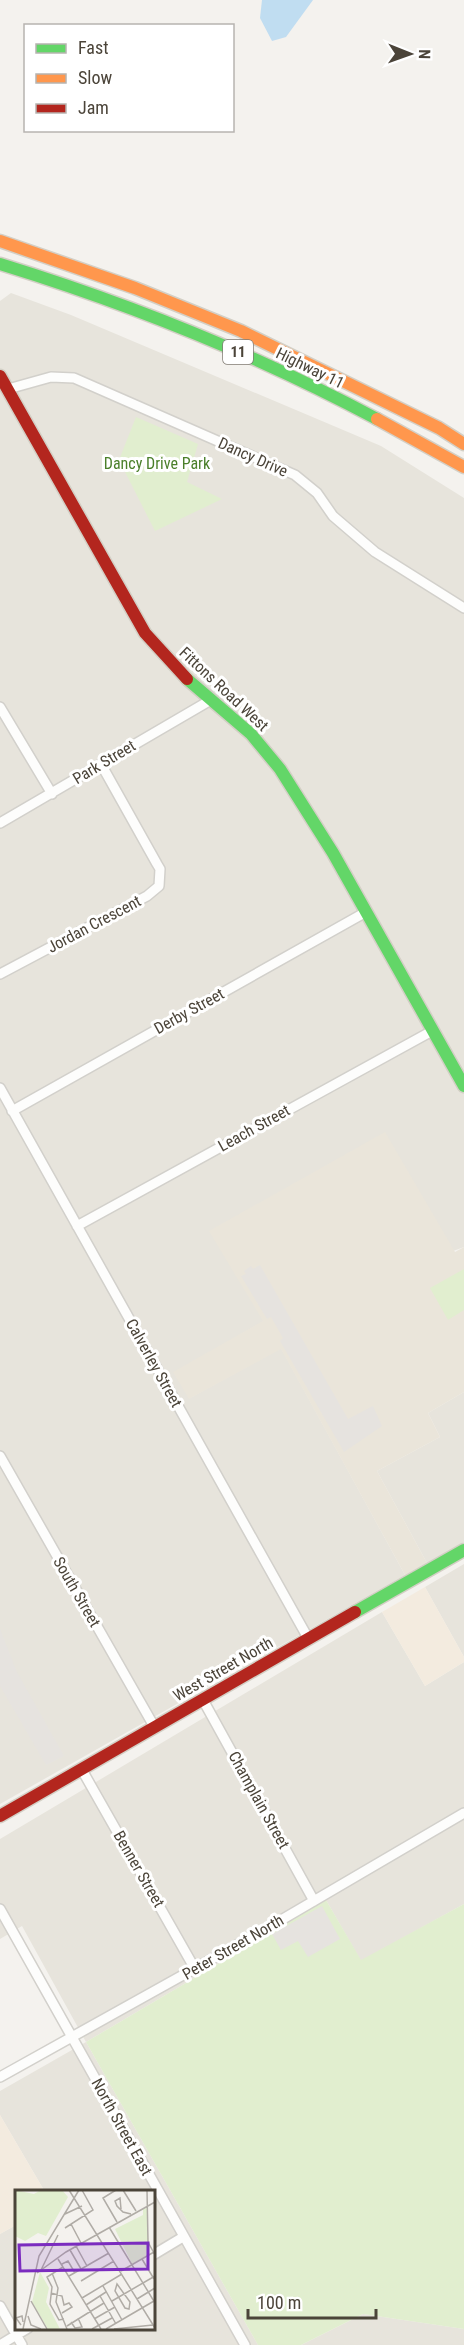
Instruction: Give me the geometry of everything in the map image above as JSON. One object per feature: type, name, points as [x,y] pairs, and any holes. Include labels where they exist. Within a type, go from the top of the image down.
[{"type":"main road","name":"Highway 11","points":[[0,241],[135,288],[241,331],[429,423],[464,444]]},
{"type":"main road","name":"Highway 11","points":[[0,264],[35,274],[173,325],[258,360],[368,415],[464,467]]},
{"type":"main road","name":"Fittons Road West","points":[[0,376],[146,633],[169,661],[209,701],[251,734],[280,769],[333,853],[464,1086]]},
{"type":"main road","name":"West Street North","points":[[0,1816],[464,1550]]},
{"type":"street","name":"Dancy Drive","points":[[8,389],[51,377],[74,378],[295,475],[317,492],[333,516],[375,552],[464,608]]},
{"type":"street","name":"Park Street","points":[[0,823],[209,701]]},
{"type":"street","points":[[0,707],[52,794]]},
{"type":"street","name":"Jordan Crescent","points":[[0,974],[147,896],[159,886],[160,869],[101,764]]},
{"type":"street","name":"Derby Street","points":[[12,1111],[366,912]]},
{"type":"street","name":"Leach Street","points":[[77,1226],[432,1031]]},
{"type":"street","name":"Calverley Street","points":[[0,1088],[308,1638]]},
{"type":"street","name":"South Street","points":[[0,1456],[155,1728]]},
{"type":"street","name":"Champlain Street","points":[[203,1700],[314,1901]]},
{"type":"street","name":"Benner Street","points":[[82,1770],[195,1969]]},
{"type":"street","name":"Peter Street North","points":[[0,2077],[195,1969],[464,1813]]},
{"type":"street","name":"North Street East","points":[[0,1909],[245,2345]]},
{"type":"street","points":[[154,2254],[183,2237]]},
{"type":"street","points":[[0,2306],[22,2345]]},
{"type":"street","points":[[0,2345],[25,2330]]},
{"type":"shaded area","points":[[11,293],[71,315],[381,446],[464,498],[464,1247],[264,1321],[174,1373],[190,1398],[281,1348],[405,1575],[0,1804],[0,301]]},
{"type":"shaded area","points":[[385,1132],[455,1252],[464,1247],[464,1392],[428,1413],[440,1437],[377,1471],[427,1563],[405,1575],[281,1349],[189,1399],[173,1372],[263,1321],[209,1231]]},
{"type":"shaded area","points":[[260,1265],[348,1419],[373,1406],[382,1426],[344,1452],[280,1341],[283,1338],[271,1317],[267,1319],[241,1276],[246,1274],[244,1271],[251,1266],[253,1269]]},
{"type":"shaded area","points":[[464,1392],[464,1542],[427,1563],[377,1471],[440,1437],[428,1413]]},
{"type":"shaded area","points":[[464,1564],[464,1657],[425,1587]]},
{"type":"shaded area","points":[[425,1587],[464,1657],[464,1662],[425,1686],[382,1612]]},
{"type":"shaded area","points":[[382,1612],[425,1686],[464,1662],[464,1904],[361,1961],[326,1900],[86,2042],[22,1926],[0,1939],[0,1839]]},
{"type":"shaded area","points":[[0,1629],[17,1672],[64,1756],[46,1765],[0,1686]]},
{"type":"shaded area","points":[[322,1906],[340,1939],[308,1957],[298,1941],[281,1950],[272,1934]]},
{"type":"shaded area","points":[[86,2042],[258,2345],[0,2345],[0,2234],[15,2226],[15,2330],[154,2330],[154,2190],[44,2190],[0,2115],[0,2091]]},
{"type":"shaded area","points":[[0,2115],[44,2190],[15,2190],[15,2226],[0,2234]]},
{"type":"shaded area","points":[[363,2314],[464,2329],[464,2345],[301,2345]]},
{"type":"green space","name":"Dancy Drive Park","points":[[136,417],[198,444],[187,482],[222,499],[155,531],[119,460]]},
{"type":"green space","points":[[464,1269],[464,1310],[448,1320],[430,1288]]},
{"type":"green space","points":[[326,1900],[361,1960],[464,1904],[464,2329],[363,2314],[301,2345],[258,2345],[86,2042]]},
{"type":"water","points":[[262,0],[313,0],[286,37],[272,41],[260,18]]},
{"type":"traffic: fast","points":[[0,264],[97,296],[192,332],[286,373],[377,419]]},
{"type":"traffic: fast","points":[[187,679],[251,734],[280,769],[333,853],[464,1086]]},
{"type":"traffic: fast","points":[[355,1612],[464,1550]]},
{"type":"traffic: slow","points":[[0,241],[135,288],[241,331],[439,428],[464,444]]},
{"type":"traffic: slow","points":[[377,419],[464,467]]},
{"type":"traffic: jam","points":[[0,376],[145,633],[187,679]]},
{"type":"traffic: jam","points":[[0,1816],[355,1612]]}]
